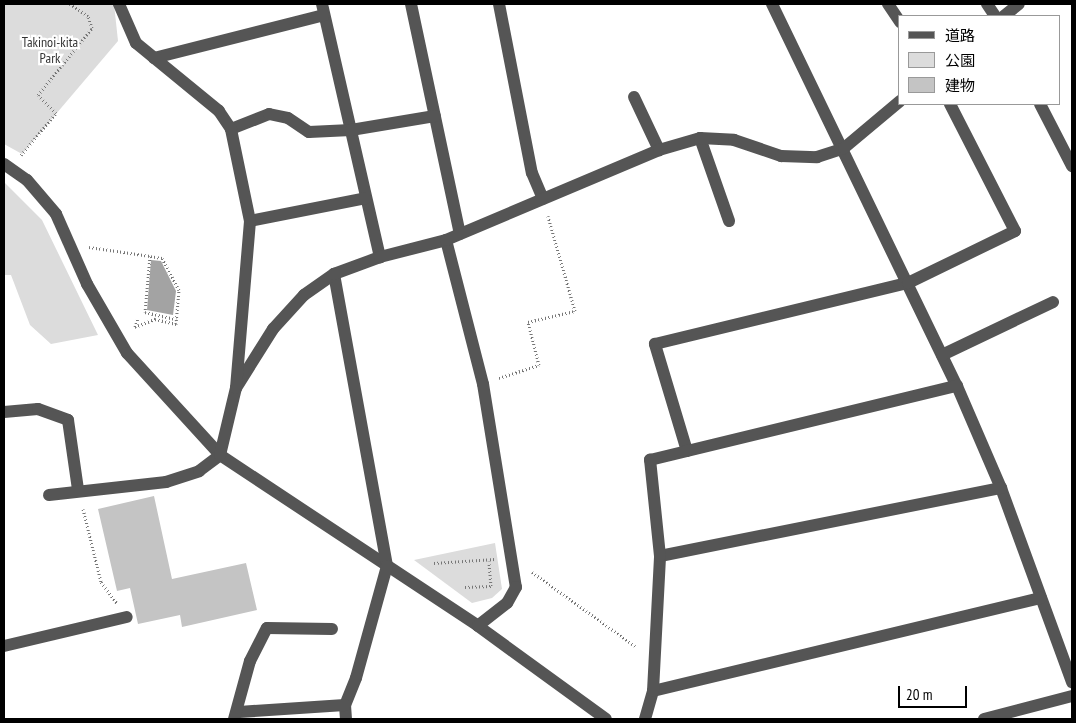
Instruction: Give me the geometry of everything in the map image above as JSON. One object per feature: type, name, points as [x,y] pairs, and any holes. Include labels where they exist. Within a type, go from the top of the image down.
[{"type":"street","points":[[49,495],[78,489],[166,482],[199,471],[220,454],[236,388],[250,221],[231,129],[219,111],[136,43],[119,4]]},
{"type":"street","points":[[411,4],[460,234]]},
{"type":"street","points":[[499,4],[532,173],[543,199]]},
{"type":"street","points":[[772,4],[844,148],[957,386],[1001,488],[1072,682]]},
{"type":"street","points":[[888,4],[898,19]]},
{"type":"street","points":[[987,4],[994,15]]},
{"type":"street","points":[[1005,15],[1019,4]]},
{"type":"street","points":[[154,58],[323,9],[380,257]]},
{"type":"street","points":[[634,97],[659,150]]},
{"type":"street","points":[[236,388],[273,329],[304,295],[334,274],[380,257],[446,240],[659,150],[700,138],[734,140],[781,156],[817,157],[844,148],[898,103]]},
{"type":"street","points":[[687,451],[655,344],[908,283],[1015,231],[951,105]]},
{"type":"street","points":[[1041,105],[1072,166]]},
{"type":"street","points":[[231,129],[269,114],[288,118],[309,132],[351,130],[435,116]]},
{"type":"street","points":[[700,138],[730,221]]},
{"type":"street","points":[[4,164],[27,180],[56,214],[87,284],[127,353],[220,454],[478,626],[606,719]]},
{"type":"street","points":[[250,221],[366,198]]},
{"type":"street","points":[[446,240],[482,384],[516,587],[507,603],[478,626]]},
{"type":"street","points":[[334,274],[387,566],[356,678],[345,705],[346,719]]},
{"type":"street","points":[[942,355],[1053,302]]},
{"type":"street","points":[[645,719],[653,691],[660,556],[650,460],[957,386]]},
{"type":"street","points":[[4,412],[38,409],[68,420],[78,489]]},
{"type":"street","points":[[660,556],[1001,488]]},
{"type":"street","points":[[653,691],[1041,598]]},
{"type":"street","points":[[4,646],[127,617]]},
{"type":"street","points":[[332,629],[267,628],[250,660],[237,716],[345,705]]},
{"type":"street","points":[[984,719],[1072,696]]},
{"type":"path","points":[[18,157],[56,114],[38,95],[92,28],[88,16],[70,4]]},
{"type":"path","points":[[482,384],[539,365],[528,322],[575,311],[543,199]]},
{"type":"path","points":[[86,246],[150,256],[162,258],[179,290],[176,319],[155,317],[145,312],[150,256]]},
{"type":"path","points":[[135,327],[155,317]]},
{"type":"path","points":[[133,336],[138,318]]},
{"type":"path","points":[[78,489],[101,582],[127,617]]},
{"type":"path","points":[[434,563],[511,557],[635,646]]},
{"type":"path","points":[[465,587],[491,586],[489,560]]},
{"type":"green space","name":"Takinoi-kita Park","points":[[4,4],[114,4],[118,41],[22,154],[4,144]]},
{"type":"green space","points":[[4,182],[42,220],[98,335],[51,344],[30,325],[11,275],[4,275]]},
{"type":"green space","points":[[495,543],[502,589],[492,598],[472,603],[414,560]]},
{"type":"shaded area","points":[[151,260],[161,261],[176,291],[173,315],[147,310]]},
{"type":"building","points":[[154,496],[172,579],[246,563],[257,610],[182,627],[180,615],[138,624],[130,588],[117,591],[98,509]]}]
